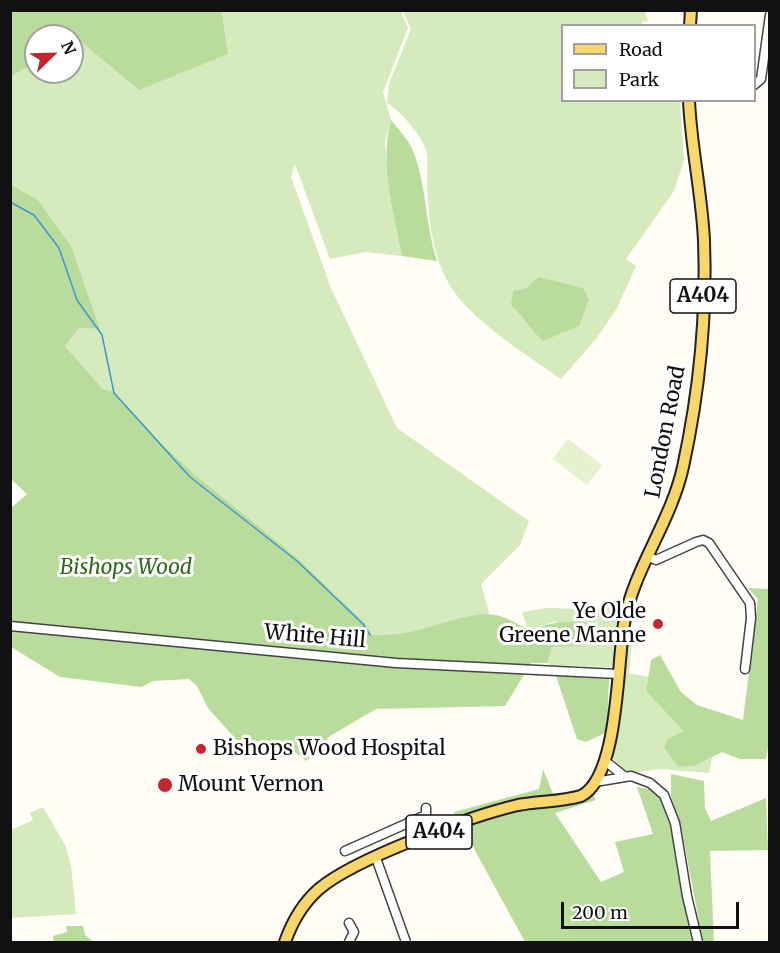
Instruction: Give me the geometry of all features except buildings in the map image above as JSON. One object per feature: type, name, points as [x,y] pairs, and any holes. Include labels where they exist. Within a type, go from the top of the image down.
[{"type":"main road","name":"London Road","points":[[605,761],[612,735],[625,615],[677,491],[700,368],[704,241],[689,102]]},
{"type":"main road","name":"A404","points":[[285,942],[296,916],[320,888],[335,878],[416,841],[498,810],[581,796],[589,792],[596,782],[605,761]]},
{"type":"street","points":[[756,83],[761,79],[770,15]]},
{"type":"street","points":[[649,557],[656,560],[703,540],[710,543],[750,603],[751,618],[745,669]]},
{"type":"street","name":"White Hill","points":[[10,626],[396,663],[618,674]]},
{"type":"street","points":[[605,761],[624,776],[650,783],[660,790],[669,804],[698,942]]},
{"type":"street","points":[[596,782],[624,776]]},
{"type":"street","points":[[345,851],[426,815],[426,808]]},
{"type":"street","points":[[409,822],[416,841]]},
{"type":"street","points":[[376,858],[406,942]]},
{"type":"street","points":[[349,923],[354,932],[349,942]]},
{"type":"green space","points":[[11,10],[222,11],[228,54],[139,90],[84,44],[84,24],[24,24],[24,69],[11,76]]},
{"type":"green space","points":[[222,11],[401,11],[408,28],[383,92],[391,120],[385,141],[387,168],[402,256],[365,252],[330,259],[295,164],[291,177],[331,288],[397,428],[529,521],[520,545],[481,584],[489,612],[487,614],[395,637],[372,635],[366,624],[294,555],[194,474],[162,444],[115,392],[103,389],[65,346],[79,328],[99,329],[37,199],[11,185],[10,76],[24,68],[24,84],[84,84],[84,40],[228,54]]},
{"type":"green space","points":[[403,11],[645,11],[648,21],[642,24],[561,24],[561,102],[680,102],[684,160],[674,191],[626,259],[636,266],[617,308],[596,339],[561,379],[477,317],[455,293],[441,268],[433,240],[429,212],[425,147],[409,122],[387,103],[389,84],[411,29]]},
{"type":"green space","points":[[391,120],[409,143],[418,164],[437,261],[402,256],[387,171]]},
{"type":"green space","name":"Bishops Wood","points":[[11,185],[37,199],[71,246],[100,329],[79,328],[65,346],[103,389],[115,392],[162,444],[194,474],[294,555],[366,624],[372,635],[403,633],[457,619],[491,614],[528,630],[560,622],[591,624],[594,638],[582,646],[552,647],[548,663],[531,663],[505,706],[376,709],[330,736],[306,761],[290,749],[275,743],[258,741],[239,743],[208,708],[197,686],[189,679],[153,681],[142,687],[60,677],[11,647],[10,509],[27,494],[11,479]]},
{"type":"green space","points":[[539,277],[583,288],[589,299],[579,326],[543,341],[511,305],[513,291],[527,288]]},
{"type":"green space","points":[[568,439],[602,465],[587,485],[553,459]]},
{"type":"green space","points":[[748,588],[769,589],[770,735],[766,759],[740,759],[722,752],[694,766],[678,767],[664,747],[668,739],[683,731],[646,691],[651,660],[660,655],[681,692],[697,705],[743,720],[758,599]]},
{"type":"green space","points":[[621,604],[615,657],[611,667],[548,665],[552,646],[561,648],[556,621],[528,630],[522,612],[547,608],[594,609]]},
{"type":"green space","points":[[633,631],[629,673],[648,677],[646,691],[683,731],[668,739],[664,747],[678,767],[694,766],[712,757],[709,773],[661,769],[631,773],[616,765],[611,754],[626,632]]},
{"type":"green space","points":[[556,676],[609,679],[607,732],[586,742],[577,739]]},
{"type":"green space","points":[[543,769],[557,804],[593,794],[596,800],[555,813],[601,882],[624,872],[615,842],[653,834],[637,787],[655,790],[670,818],[694,942],[525,942],[454,812],[539,789]]},
{"type":"green space","points":[[671,774],[704,781],[705,808],[711,821],[766,798],[768,850],[710,851],[714,942],[703,942],[682,832],[671,796]]},
{"type":"green space","points":[[43,807],[66,847],[71,865],[76,914],[11,918],[11,830],[33,820],[30,813]]},
{"type":"green space","points":[[66,926],[83,926],[85,935],[94,942],[54,942],[53,936],[67,932]]},
{"type":"waterway","points":[[10,202],[34,215],[59,248],[77,300],[102,335],[114,393],[190,477],[297,561],[363,624],[370,635]]},
{"type":"place","name":"Ye Olde Greene Manne","points":[[658,624]]},
{"type":"place","name":"Bishops Wood Hospital","points":[[201,749]]},
{"type":"place","name":"Mount Vernon","points":[[165,785]]}]
